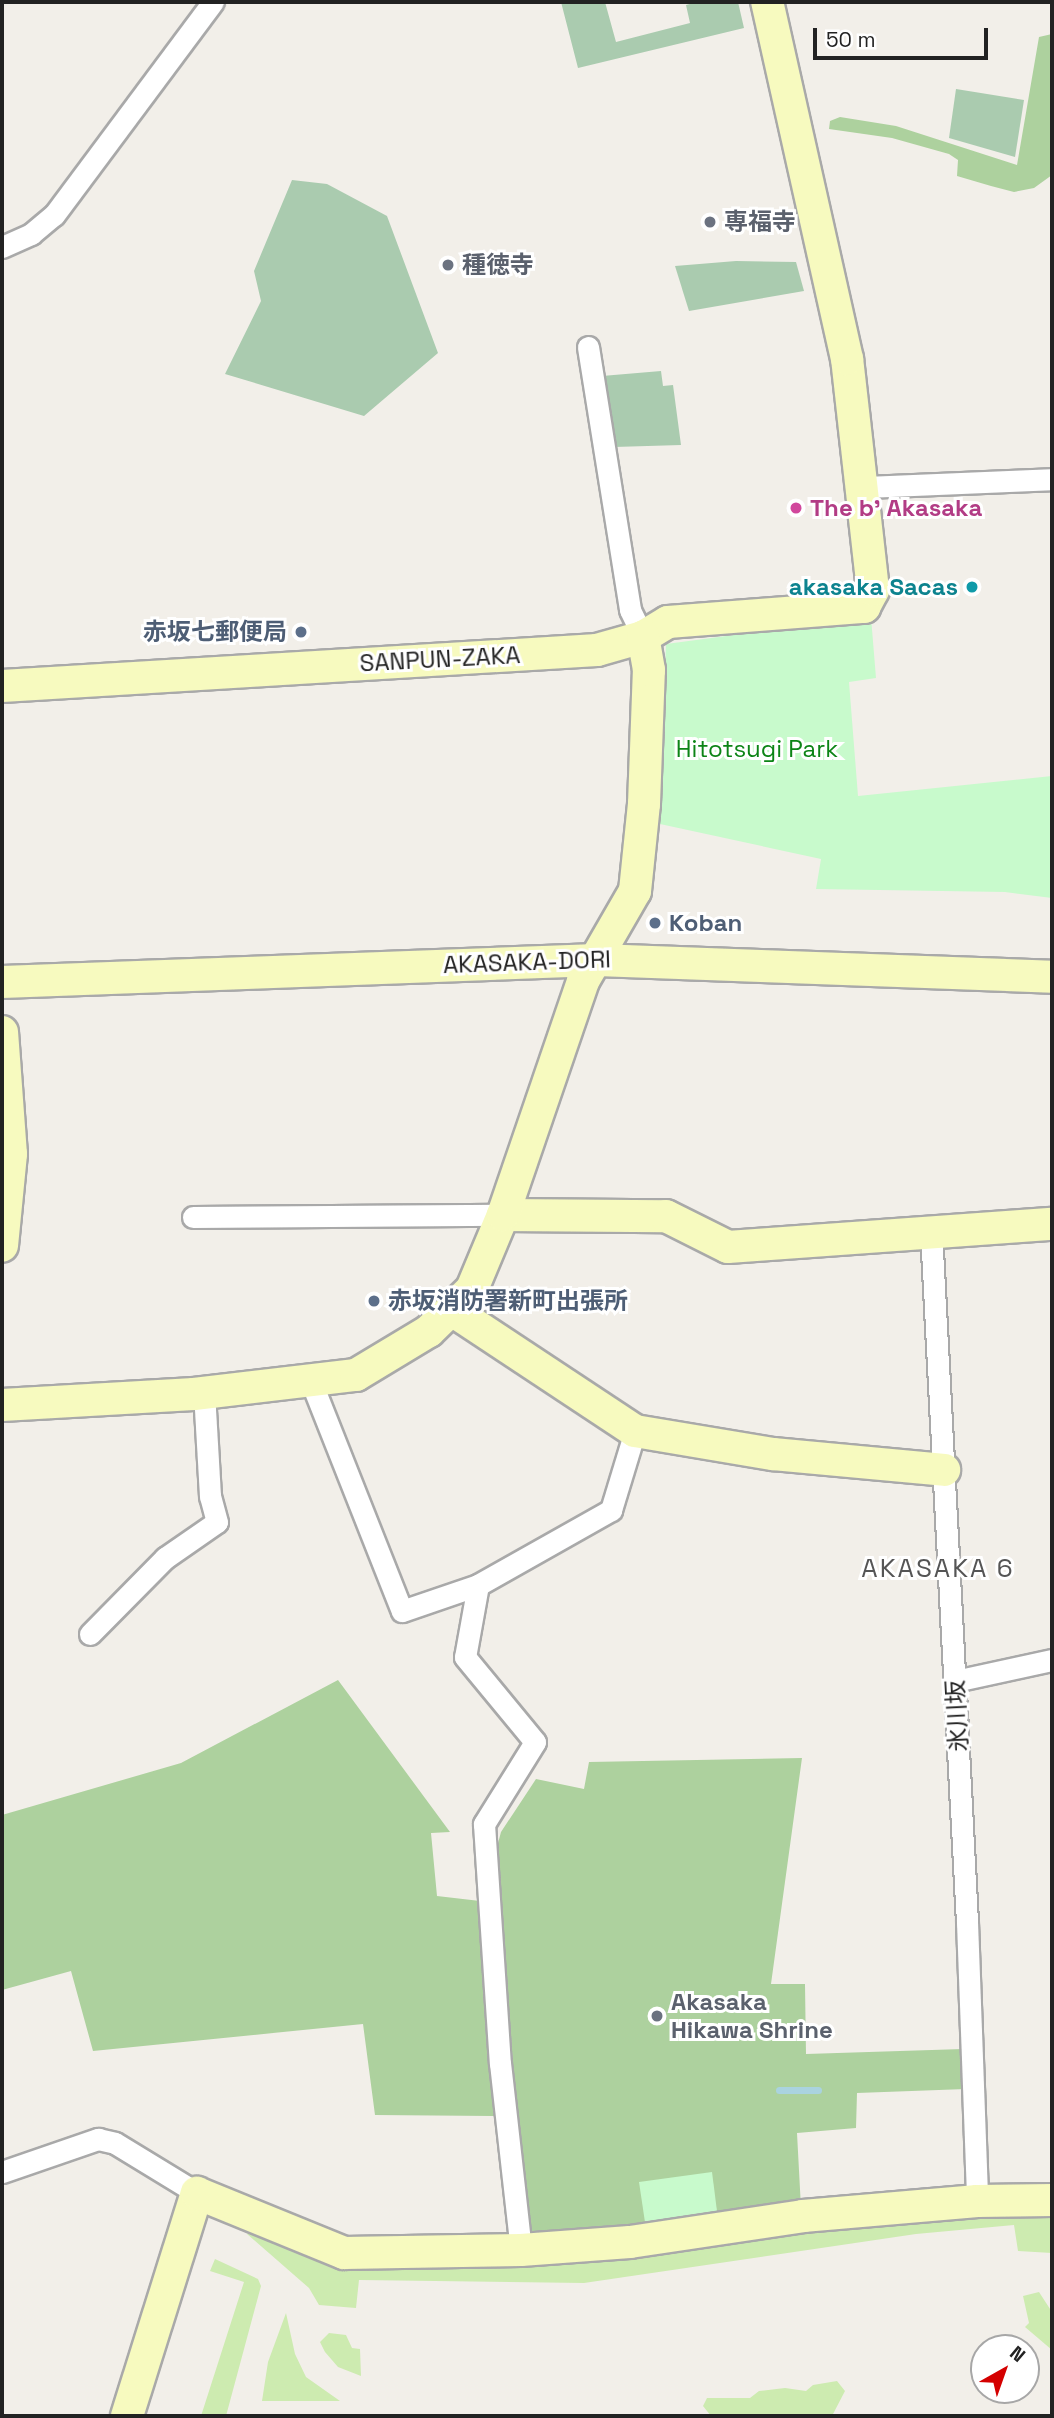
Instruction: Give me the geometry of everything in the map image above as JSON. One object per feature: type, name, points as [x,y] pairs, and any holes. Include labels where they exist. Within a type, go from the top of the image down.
[{"type":"street","points":[[2,247],[31,234],[54,215],[212,2]]},
{"type":"street","points":[[766,2],[847,359],[864,486],[1052,479]]},
{"type":"street","points":[[2,1405],[204,1393],[312,1384],[356,1376],[429,1331],[472,1289],[503,1215],[583,981],[635,891],[644,804],[649,683],[643,637],[630,610],[588,347]]},
{"type":"street","name":"SANPUN-ZAKA","points":[[2,686],[597,650],[643,637],[668,622],[858,608],[870,601],[864,486]]},
{"type":"street","name":"AKASAKA-DORI","points":[[2,982],[597,960],[1052,977]]},
{"type":"street","points":[[2,1032],[10,1154],[2,1246]]},
{"type":"street","points":[[193,1217],[666,1216],[728,1247],[1052,1224]]},
{"type":"street","name":"氷川坂","points":[[931,1231],[955,1681],[977,2202]]},
{"type":"street","points":[[452,1310],[635,1431],[773,1454],[944,1470]]},
{"type":"street","points":[[312,1384],[402,1611],[478,1585],[611,1510],[635,1431]]},
{"type":"street","points":[[90,1634],[165,1558],[217,1522],[210,1496],[204,1393]]},
{"type":"street","points":[[478,1585],[465,1657],[535,1742],[484,1824],[489,1906],[521,2250]]},
{"type":"street","points":[[955,1681],[1052,1660]]},
{"type":"street","points":[[2,2172],[98,2139],[115,2143],[197,2193],[344,2253],[521,2250],[630,2242],[803,2216],[977,2202],[1052,2200]]},
{"type":"street","points":[[127,2416],[197,2193]]},
{"type":"green space","points":[[561,2],[605,2],[616,42],[690,23],[686,5],[697,2],[738,2],[744,28],[578,68]]},
{"type":"green space","points":[[1052,34],[1052,175],[1034,188],[1014,192],[991,186],[957,176],[958,160],[949,154],[892,138],[829,129],[830,121],[840,117],[896,126],[1017,165],[1039,37]]},
{"type":"green space","points":[[956,89],[1024,100],[1015,157],[949,138]]},
{"type":"green space","points":[[292,180],[327,184],[387,216],[438,353],[364,416],[225,374],[261,301],[254,271]]},
{"type":"green space","points":[[736,261],[796,262],[804,291],[689,311],[675,266]]},
{"type":"green space","points":[[661,371],[663,386],[673,385],[681,445],[614,447],[602,376]]},
{"type":"green space","name":"Hitotsugi Park","points":[[871,617],[876,678],[849,682],[858,796],[1052,776],[1052,898],[1005,892],[816,889],[821,859],[660,824],[666,644]]},
{"type":"green space","points":[[338,1680],[450,1832],[431,1833],[437,1896],[480,1901],[494,2116],[375,2115],[363,2024],[93,2051],[71,1971],[2,1990],[2,1815],[181,1763]]},
{"type":"green space","name":"Akasaka Hikawa Shrine","points":[[802,1758],[771,1984],[805,1984],[806,2054],[963,2049],[966,2089],[857,2093],[856,2128],[797,2133],[801,2208],[526,2242],[497,1847],[501,1832],[536,1779],[584,1789],[589,1762]]},
{"type":"green space","points":[[712,2172],[718,2219],[646,2229],[639,2182]]},
{"type":"green space","points":[[968,2211],[1052,2215],[1052,2253],[1018,2251],[1014,2225],[916,2234],[584,2283],[359,2280],[356,2308],[319,2305],[309,2288],[247,2234],[253,2232],[351,2265]]},
{"type":"green space","points":[[215,2259],[258,2279],[261,2286],[226,2416],[201,2416],[244,2282],[210,2271]]},
{"type":"green space","points":[[1039,2292],[1052,2312],[1052,2350],[1040,2340],[1040,2334],[1033,2334],[1025,2327],[1029,2323],[1023,2296]]},
{"type":"green space","points":[[286,2313],[295,2354],[306,2377],[340,2401],[262,2401],[268,2362]]},
{"type":"green space","points":[[329,2333],[346,2335],[352,2348],[360,2349],[361,2376],[338,2367],[325,2352],[320,2342]]},
{"type":"green space","points":[[837,2381],[845,2391],[832,2416],[711,2416],[703,2406],[707,2398],[750,2398],[759,2391],[785,2388],[806,2391],[813,2385]]},
{"type":"waterway","points":[[779,2090],[818,2090]]},
{"type":"place","name":"専福寺","points":[[710,222]]},
{"type":"place","name":"種徳寺","points":[[448,265]]},
{"type":"place","name":"The b' Akasaka","points":[[796,508]]},
{"type":"place","name":"akasaka Sacas","points":[[972,587]]},
{"type":"place","name":"赤坂七郵便局","points":[[301,632]]},
{"type":"place","name":"Koban","points":[[655,923]]},
{"type":"place","name":"赤坂消防署新町出張所","points":[[374,1301]]},
{"type":"place","name":"Akasaka Hikawa Shrine","points":[[657,2016]]},
{"type":"district","name":"AKASAKA 6","points":[[938,1569]]}]
